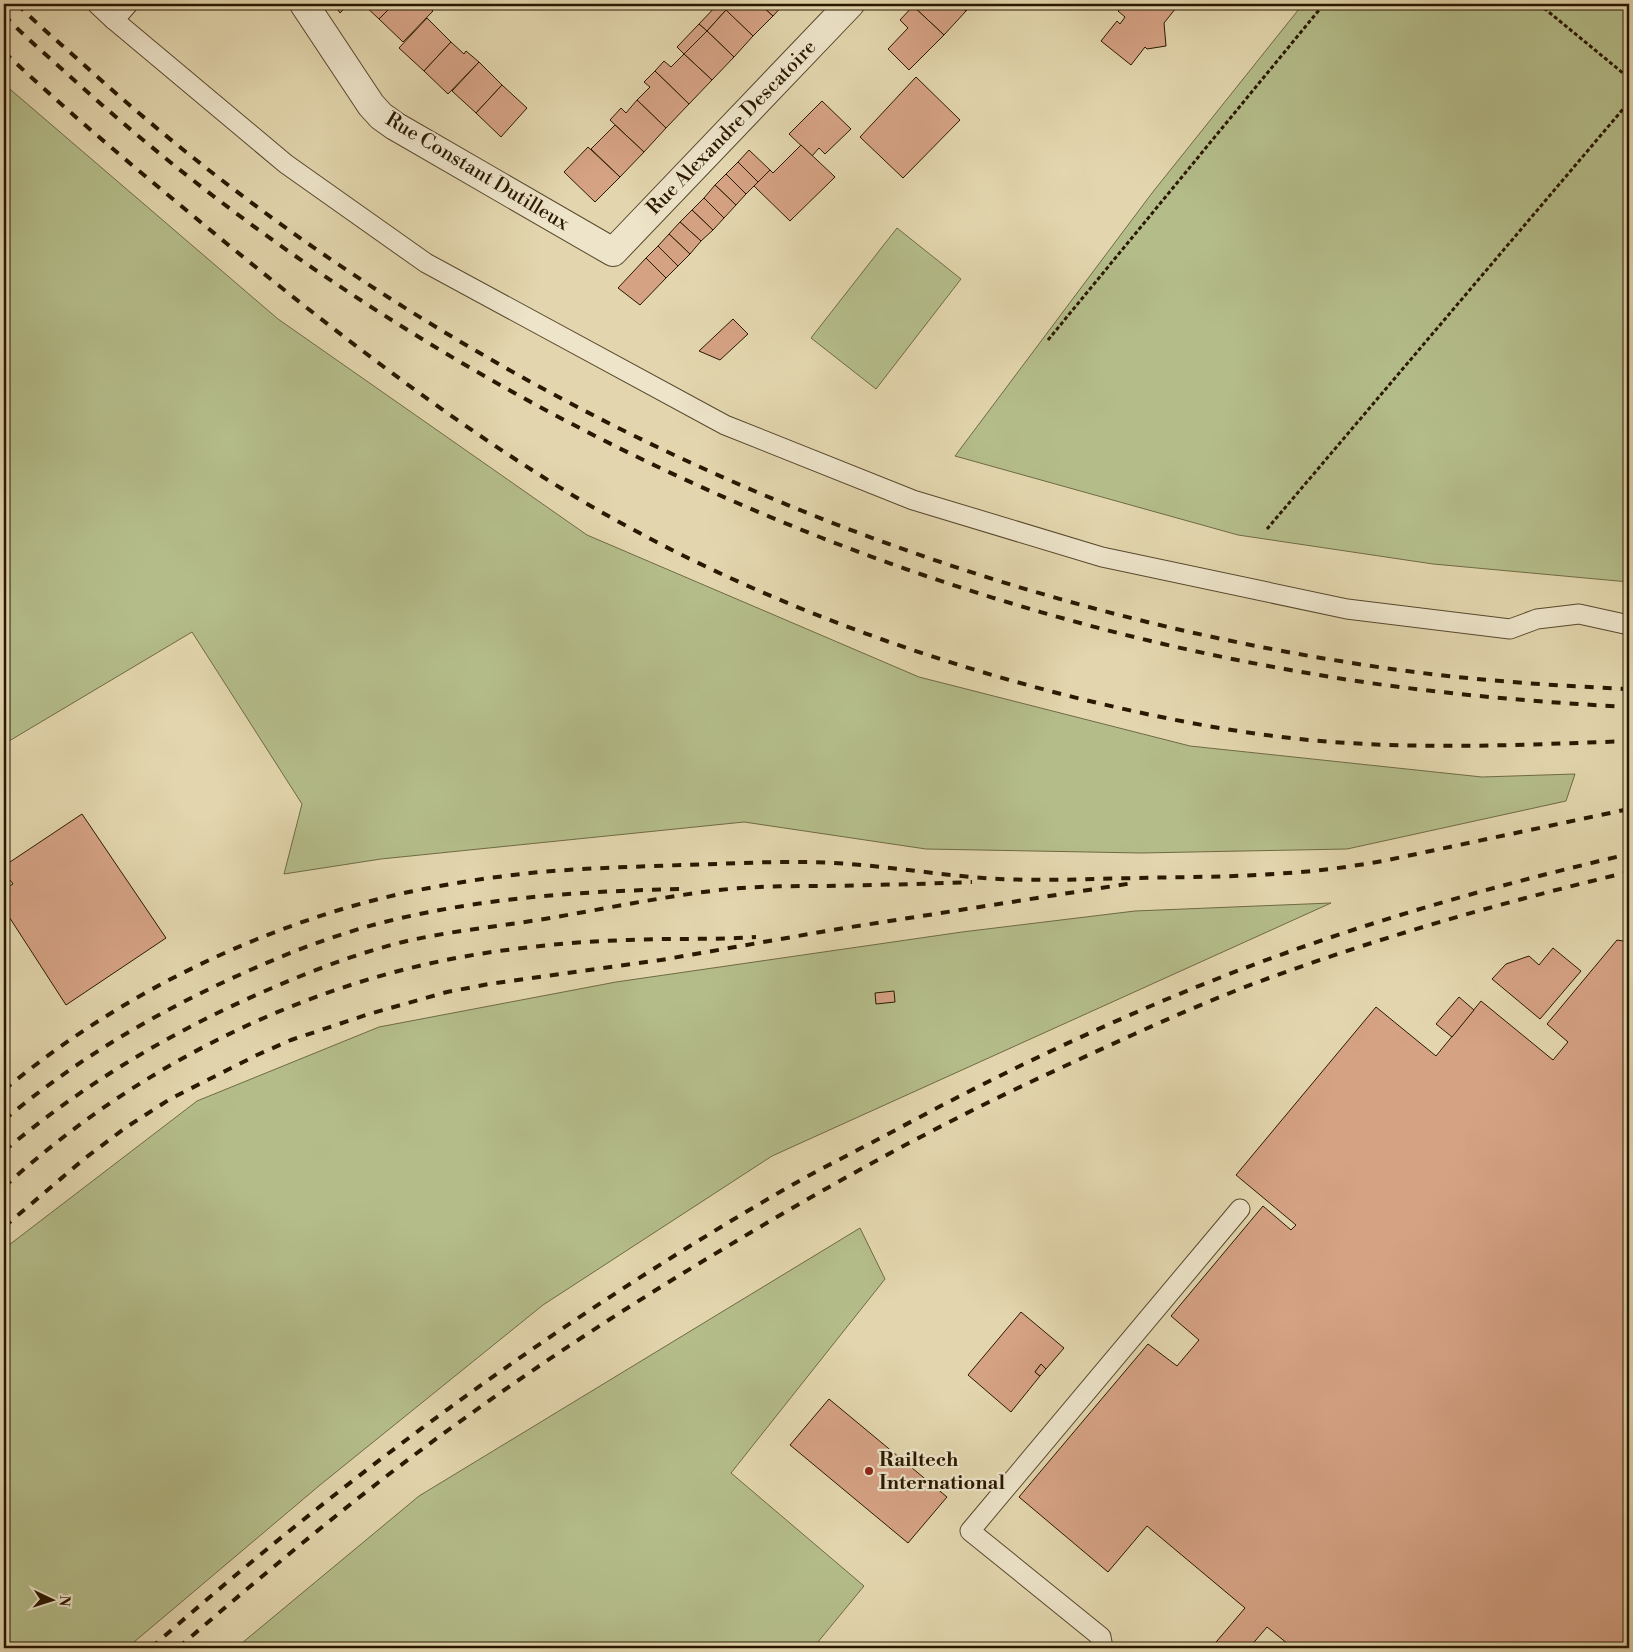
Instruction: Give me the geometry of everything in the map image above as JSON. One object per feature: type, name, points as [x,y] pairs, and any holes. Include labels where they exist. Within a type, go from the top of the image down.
[{"type":"street","name":"Rue Constant Dutilleux","points":[[304,4],[363,94],[381,116],[395,126],[613,252]]},
{"type":"street","name":"Rue Alexandre Descatoire","points":[[613,252],[850,4]]},
{"type":"lane","points":[[97,4],[286,164],[426,263],[726,426],[913,500],[1102,557],[1347,609],[1510,630],[1537,618],[1579,614],[1629,625]]},
{"type":"lane","points":[[114,20],[128,4]]},
{"type":"lane","points":[[1102,1648],[1101,1637],[970,1531],[1240,1210]]},
{"type":"path","points":[[1048,340],[1324,4]]},
{"type":"path","points":[[1539,4],[1629,78]]},
{"type":"path","points":[[1267,529],[1629,102]]},
{"type":"green space","points":[[1303,4],[1629,4],[1629,582],[1433,564],[1238,535],[955,456],[1152,193]]},
{"type":"green space","points":[[4,84],[278,319],[587,535],[919,677],[1190,746],[1482,777],[1575,774],[1566,801],[1347,849],[1141,853],[926,849],[744,822],[381,859],[284,874],[302,804],[192,632],[4,744]]},
{"type":"green space","points":[[897,228],[961,279],[876,389],[811,338]]},
{"type":"green space","points":[[1331,903],[772,1156],[543,1305],[320,1485],[127,1648],[4,1648],[4,1252],[9,1245],[197,1101],[379,1027],[616,982],[962,932],[1135,911]]},
{"type":"green space","points":[[860,1228],[885,1279],[731,1473],[864,1586],[813,1648],[236,1648],[419,1496]]},
{"type":"building","points":[[334,4],[349,4],[340,13]]},
{"type":"building","points":[[363,4],[394,4],[379,19]]},
{"type":"building","points":[[394,4],[425,4],[433,11],[403,42],[379,19]]},
{"type":"building","points":[[718,4],[726,10],[707,31],[699,24]]},
{"type":"building","points":[[719,4],[760,4],[773,16],[753,36]]},
{"type":"building","points":[[760,4],[784,4],[773,16]]},
{"type":"building","points":[[916,4],[958,4],[966,11],[944,35],[913,6]]},
{"type":"building","points":[[958,4],[973,4],[966,11]]},
{"type":"building","points":[[1124,4],[1171,4],[1176,8],[1164,23],[1166,46],[1147,49],[1145,47],[1131,65],[1101,41],[1117,21],[1120,24],[1125,17],[1118,11]]},
{"type":"building","points":[[913,6],[944,35],[909,70],[888,49],[908,28],[900,20]]},
{"type":"building","points":[[726,10],[753,36],[734,57],[707,31]]},
{"type":"building","points":[[427,18],[451,42],[424,71],[399,48]]},
{"type":"building","points":[[699,24],[707,31],[684,54],[677,47]]},
{"type":"building","points":[[707,31],[734,57],[712,80],[684,54]]},
{"type":"building","points":[[451,42],[464,54],[466,51],[479,62],[448,94],[424,71]]},
{"type":"building","points":[[684,54],[712,80],[689,104],[655,71],[664,61],[671,67]]},
{"type":"building","points":[[479,62],[502,85],[476,113],[452,91]]},
{"type":"building","points":[[655,71],[689,104],[666,128],[637,100],[650,87],[644,82]]},
{"type":"building","points":[[916,77],[960,120],[903,178],[860,137]]},
{"type":"building","points":[[502,85],[527,108],[501,137],[476,113]]},
{"type":"building","points":[[637,100],[666,128],[644,152],[610,120],[621,108],[626,113]]},
{"type":"building","points":[[822,101],[851,129],[825,154],[819,148],[812,156],[789,134]]},
{"type":"building","points":[[615,125],[644,152],[620,177],[591,149]]},
{"type":"building","points":[[801,145],[835,177],[790,221],[754,186],[770,170],[773,173]]},
{"type":"building","points":[[588,147],[620,177],[595,202],[564,172]]},
{"type":"building","points":[[749,150],[770,170],[758,182],[738,162]]},
{"type":"building","points":[[738,162],[758,182],[746,194],[726,174]]},
{"type":"building","points":[[726,174],[746,194],[736,205],[715,185]]},
{"type":"building","points":[[715,185],[736,205],[724,218],[704,198]]},
{"type":"building","points":[[704,198],[724,218],[713,230],[692,210]]},
{"type":"building","points":[[692,210],[713,230],[701,241],[680,222]]},
{"type":"building","points":[[680,222],[701,241],[690,254],[669,234]]},
{"type":"building","points":[[669,234],[690,254],[678,266],[658,246]]},
{"type":"building","points":[[658,246],[678,266],[666,278],[646,258]]},
{"type":"building","points":[[646,258],[666,278],[640,305],[618,288]]},
{"type":"building","points":[[733,319],[748,334],[720,360],[699,351]]},
{"type":"building","points":[[82,814],[166,938],[66,1005],[4,909],[4,889],[13,884],[4,872],[4,866]]},
{"type":"building","points":[[1617,940],[1629,942],[1629,1648],[1293,1648],[1267,1627],[1249,1648],[1211,1648],[1245,1608],[1147,1526],[1108,1572],[1019,1497],[1148,1344],[1177,1366],[1199,1340],[1171,1316],[1263,1206],[1291,1230],[1296,1225],[1236,1175],[1376,1007],[1436,1056],[1481,1001],[1553,1060],[1568,1042],[1547,1024]]},
{"type":"building","points":[[1553,948],[1581,971],[1540,1019],[1492,979],[1506,964],[1529,956],[1539,965]]},
{"type":"building","points":[[894,991],[895,1002],[876,1004],[875,993]]},
{"type":"building","points":[[1459,997],[1474,1010],[1452,1037],[1436,1024]]},
{"type":"building","points":[[1021,1312],[1064,1348],[1046,1369],[1041,1364],[1035,1372],[1040,1376],[1011,1412],[968,1375]]},
{"type":"building","points":[[1041,1364],[1046,1369],[1040,1376],[1035,1372]]},
{"type":"building","name":"Railtech International","points":[[829,1399],[947,1497],[908,1543],[790,1445]]},
{"type":"railway","points":[[17,4],[141,115],[230,187],[323,254],[441,330],[562,399],[687,461],[815,516],[945,564],[1079,604],[1214,637],[1352,663],[1421,673],[1525,683],[1629,689]]},
{"type":"railway","points":[[4,15],[94,98],[156,151],[253,226],[320,273],[431,345],[547,411],[665,470],[787,524],[911,571],[1037,611],[1166,645],[1296,671],[1420,690],[1545,702],[1629,707]]},
{"type":"railway","points":[[4,52],[86,126],[226,243],[342,335],[461,423],[543,477],[666,547],[730,578],[795,606],[862,632],[997,676],[1065,695],[1217,728],[1278,737],[1389,745],[1469,746],[1629,741]]},
{"type":"railway","points":[[4,1090],[80,1033],[121,1007],[205,962],[249,942],[339,910],[386,897],[458,883],[568,870],[777,862],[855,864],[958,876],[1016,880],[1269,874],[1325,870],[1388,860],[1629,809]]},
{"type":"railway","points":[[151,1648],[302,1520],[460,1400],[623,1288],[816,1172],[981,1085],[1119,1020],[1214,980],[1352,930],[1444,902],[1629,854]]},
{"type":"railway","points":[[178,1648],[358,1499],[425,1447],[508,1388],[593,1330],[679,1276],[800,1203],[918,1138],[998,1097],[1124,1039],[1210,1001],[1269,978],[1358,947],[1448,920],[1629,872]]},
{"type":"railway","points":[[4,1151],[66,1103],[165,1040],[272,988],[336,962],[386,946],[441,934],[729,889],[778,886],[972,882]]},
{"type":"railway","points":[[4,1227],[84,1159],[125,1128],[170,1099],[291,1040],[369,1014],[447,992],[489,984],[661,960],[832,930],[1133,883]]},
{"type":"railway","points":[[4,1120],[61,1076],[152,1019],[215,986],[285,955],[323,941],[401,918],[470,905],[540,896],[682,889]]},
{"type":"railway","points":[[4,1187],[58,1141],[116,1099],[177,1061],[241,1028],[307,1000],[375,977],[445,960],[515,949],[572,943],[615,940],[756,937]]},
{"type":"place","name":"Railtech International","points":[[869,1471]]}]
